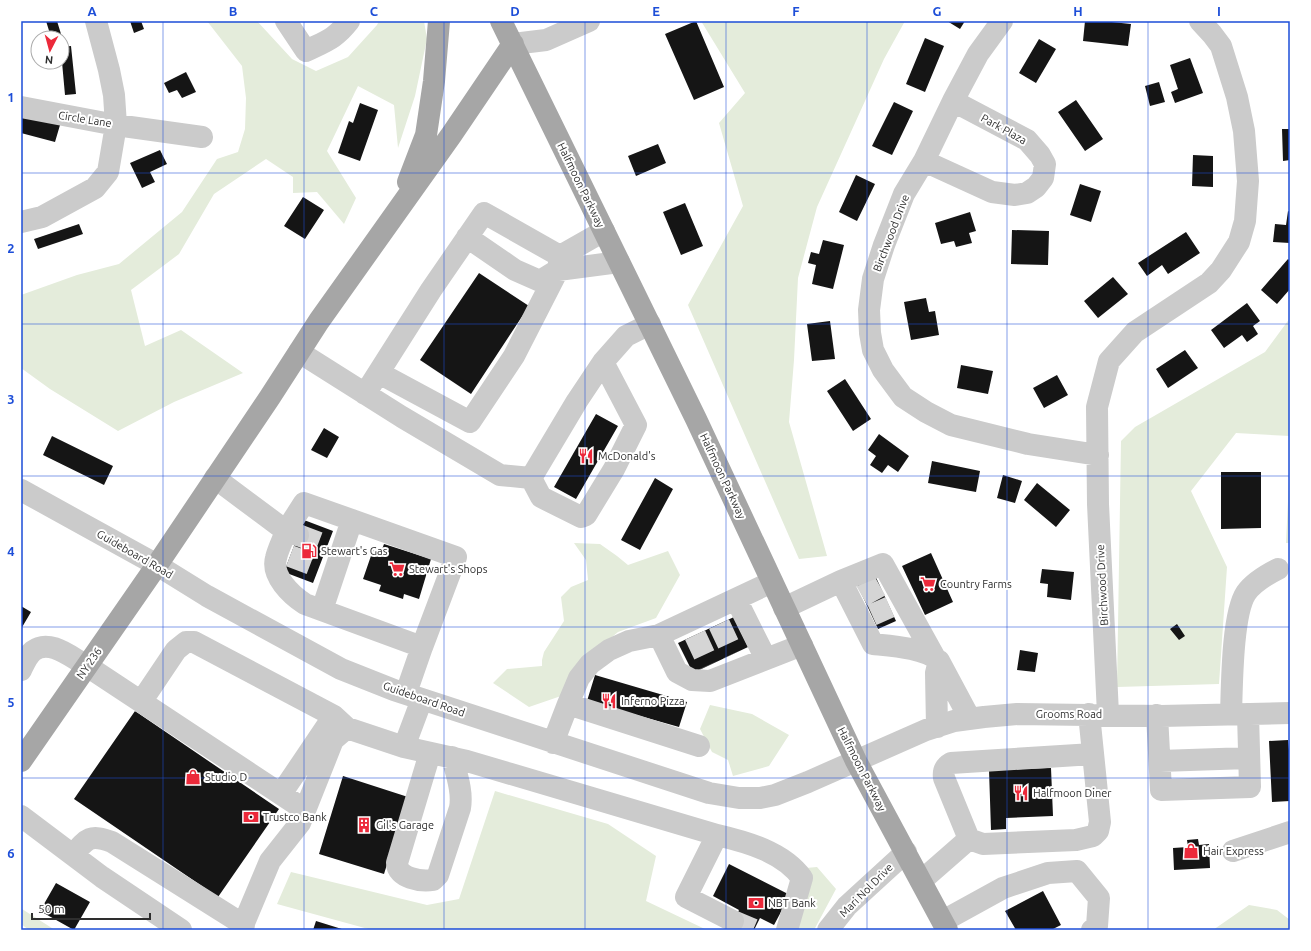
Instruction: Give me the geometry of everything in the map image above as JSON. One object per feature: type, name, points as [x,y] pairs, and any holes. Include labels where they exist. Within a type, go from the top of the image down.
[{"type":"main road","points":[[397,210],[426,135],[434,81],[439,21]]},
{"type":"main road","name":"Halfmoon Parkway","points":[[501,21],[699,426],[856,761],[945,926]]},
{"type":"main road","name":"NY 236","points":[[21,761],[157,565],[299,352],[397,210],[452,134],[513,44]]},
{"type":"street","name":"Circle Lane","points":[[21,107],[116,125],[110,70],[96,21]]},
{"type":"street","points":[[286,21],[306,51],[335,37],[341,25]]},
{"type":"street","points":[[513,44],[546,40],[589,21]]},
{"type":"street","name":"Birchwood Drive","points":[[1002,21],[978,54],[952,101],[924,161],[904,194],[884,245],[873,279],[869,310],[870,333],[873,350],[882,370],[903,397],[950,425],[1028,444],[1098,455]]},
{"type":"street","name":"Birchwood Drive","points":[[969,839],[983,844],[1076,840],[1093,836],[1098,831],[1100,822],[1093,754],[1098,714],[1098,407],[1109,362],[1135,332],[1209,283],[1221,270],[1239,242],[1245,221],[1248,181],[1244,131],[1237,97],[1221,46],[1200,21]]},
{"type":"street","name":"Park Plaza","points":[[924,161],[992,192],[1015,195],[1027,193],[1036,187],[1043,178],[1044,164],[1040,154],[1027,140],[952,101]]},
{"type":"street","points":[[21,222],[42,218],[95,188],[108,172],[116,125],[202,137]]},
{"type":"street","points":[[366,394],[431,290],[484,214],[559,263],[619,262]]},
{"type":"street","points":[[467,237],[515,270],[540,281],[559,263],[604,231]]},
{"type":"street","points":[[378,373],[470,422],[514,356],[559,263]]},
{"type":"street","points":[[531,478],[577,401],[603,362],[626,336],[650,324]]},
{"type":"street","points":[[299,352],[402,418],[500,475],[531,478]]},
{"type":"street","points":[[461,417],[484,383],[514,356]]},
{"type":"street","points":[[531,478],[541,497],[581,517],[586,515],[614,469],[636,425],[603,362]]},
{"type":"street","points":[[215,478],[292,533]]},
{"type":"street","name":"Guideboard Road","points":[[21,490],[157,565],[207,596],[341,668],[394,690],[709,793],[739,798],[760,798],[775,795],[856,761]]},
{"type":"street","points":[[404,747],[422,647],[456,557],[304,503],[284,554],[275,559],[276,572],[293,596],[304,604],[422,647]]},
{"type":"street","points":[[322,610],[327,570],[334,549],[352,520]]},
{"type":"street","points":[[784,608],[841,581],[883,564],[877,601],[873,644],[903,648],[937,658]]},
{"type":"street","points":[[1157,715],[1161,790],[1250,787],[1249,758],[1239,714],[1232,672],[1240,606],[1247,592],[1278,569]]},
{"type":"street","points":[[841,581],[877,601],[937,658],[970,719]]},
{"type":"street","points":[[553,742],[579,678],[594,660],[609,650],[629,641],[692,628],[715,617],[736,599],[772,582]]},
{"type":"street","points":[[736,599],[766,659]]},
{"type":"street","points":[[659,635],[677,672],[692,680],[710,680],[712,672],[736,661],[766,659],[802,645]]},
{"type":"street","points":[[141,702],[176,650],[186,642],[194,642],[340,722],[404,747],[452,757],[738,840],[768,851],[796,869],[802,878],[787,930]]},
{"type":"street","points":[[21,670],[29,655],[34,650],[47,647],[56,649],[87,666],[305,810]]},
{"type":"street","points":[[937,658],[937,727]]},
{"type":"street","points":[[568,704],[699,746]]},
{"type":"street","name":"Grooms Road","points":[[856,761],[937,727],[954,721],[970,719],[1017,714],[1157,715],[1290,713]]},
{"type":"street","points":[[281,794],[340,722]]},
{"type":"street","points":[[73,855],[85,840],[102,838],[112,842],[242,927],[270,861],[300,823],[340,722]]},
{"type":"street","points":[[430,753],[397,863],[399,871],[404,875],[425,881],[433,880],[438,875],[460,808],[460,790],[452,757]]},
{"type":"street","points":[[921,881],[969,839],[944,778],[946,766],[951,763],[1093,754]]},
{"type":"street","points":[[1160,761],[1249,758]]},
{"type":"street","points":[[21,816],[102,877],[181,930]]},
{"type":"street","points":[[1233,851],[1290,832]]},
{"type":"street","points":[[717,835],[686,897],[733,922]]},
{"type":"street","name":"Mari Nol Drive","points":[[828,930],[847,906],[906,852]]},
{"type":"street","points":[[945,926],[1003,888],[1048,873],[1077,871],[1099,898],[1097,926],[1092,930]]},
{"type":"green space","points":[[207,21],[257,21],[292,59],[316,71],[348,57],[379,21],[424,21],[427,39],[415,96],[398,148],[394,105],[358,86],[327,151],[356,198],[344,224],[317,192],[293,193],[293,177],[266,159],[214,194],[179,254],[131,290],[145,346],[181,330],[243,373],[174,402],[118,431],[50,389],[21,368],[21,295],[77,275],[119,264],[182,212],[217,159],[238,152],[245,129],[246,98],[242,66]]},
{"type":"green space","points":[[701,21],[905,21],[884,59],[817,207],[798,278],[789,422],[827,556],[799,559],[688,305],[743,206],[719,123],[745,93]]},
{"type":"green space","points":[[1290,318],[1290,436],[1236,433],[1191,491],[1227,567],[1219,684],[1117,687],[1121,441],[1135,427],[1265,352]]},
{"type":"green space","points":[[1290,459],[1290,543],[1286,543]]},
{"type":"green space","points":[[574,543],[600,544],[628,565],[668,551],[680,575],[656,618],[618,632],[588,657],[561,696],[529,707],[493,683],[507,669],[542,666],[544,652],[564,621],[561,597],[571,587],[588,580],[586,560]]},
{"type":"green space","points":[[710,705],[752,714],[789,735],[769,766],[733,776],[728,760],[712,752],[700,729]]},
{"type":"green space","points":[[495,791],[608,824],[656,856],[646,901],[707,930],[372,930],[277,904],[291,872],[427,905],[459,899]]},
{"type":"green space","points":[[817,867],[836,889],[814,930],[793,930],[806,868]]},
{"type":"green space","points":[[21,905],[22,909],[55,930],[29,930],[21,924]]},
{"type":"green space","points":[[1249,905],[1277,910],[1290,920],[1290,930],[1213,930]]},
{"type":"building","points":[[46,21],[57,21],[60,30],[49,30]]},
{"type":"building","points":[[130,21],[141,21],[144,29],[134,33]]},
{"type":"building","points":[[696,21],[724,87],[694,100],[665,34]]},
{"type":"building","points":[[947,21],[965,21],[960,29]]},
{"type":"building","points":[[1085,21],[1131,24],[1128,46],[1083,41]]},
{"type":"building","points":[[925,38],[944,46],[925,92],[906,84]]},
{"type":"building","points":[[1039,39],[1056,49],[1036,83],[1019,73]]},
{"type":"building","points":[[70,46],[76,94],[65,95],[63,70],[70,70]]},
{"type":"building","points":[[1190,58],[1203,93],[1175,103],[1171,92],[1178,89],[1170,65]]},
{"type":"building","points":[[186,72],[196,92],[182,98],[177,90],[169,93],[164,83]]},
{"type":"building","points":[[1159,82],[1165,102],[1150,106],[1145,86]]},
{"type":"building","points":[[1076,100],[1103,139],[1085,151],[1058,112]]},
{"type":"building","points":[[894,102],[913,111],[892,155],[872,146]]},
{"type":"building","points":[[360,103],[378,110],[360,161],[338,153],[349,121],[353,123]]},
{"type":"building","points":[[21,114],[60,125],[55,142],[21,133]]},
{"type":"building","points":[[1282,129],[1290,129],[1290,160],[1283,161]]},
{"type":"building","points":[[658,144],[666,163],[636,176],[628,156]]},
{"type":"building","points":[[160,150],[167,164],[150,172],[155,182],[142,188],[130,163]]},
{"type":"building","points":[[1193,155],[1213,156],[1213,187],[1192,186]]},
{"type":"building","points":[[856,175],[875,184],[857,221],[839,212]]},
{"type":"building","points":[[1080,184],[1101,191],[1091,222],[1070,215]]},
{"type":"building","points":[[303,197],[324,210],[305,239],[284,226]]},
{"type":"building","points":[[685,203],[703,246],[681,255],[663,212]]},
{"type":"building","points":[[1288,211],[1290,212],[1290,243],[1273,242],[1275,224],[1286,225]]},
{"type":"building","points":[[970,212],[976,231],[969,233],[972,243],[956,247],[954,241],[941,244],[935,223]]},
{"type":"building","points":[[79,224],[83,234],[38,249],[34,239]]},
{"type":"building","points":[[1012,230],[1049,231],[1048,265],[1011,264]]},
{"type":"building","points":[[1186,232],[1200,253],[1168,274],[1162,265],[1147,276],[1138,263]]},
{"type":"building","points":[[823,240],[844,245],[833,289],[812,284],[816,265],[808,263],[811,252],[819,254]]},
{"type":"building","points":[[1288,259],[1290,261],[1290,289],[1277,304],[1261,290]]},
{"type":"building","points":[[479,273],[529,306],[471,394],[420,360]]},
{"type":"building","points":[[1113,277],[1128,294],[1098,318],[1084,301]]},
{"type":"building","points":[[926,298],[929,312],[935,311],[939,335],[911,340],[904,302]]},
{"type":"building","points":[[1247,303],[1260,321],[1253,326],[1258,334],[1247,342],[1242,335],[1224,348],[1211,330]]},
{"type":"building","points":[[830,321],[835,359],[812,361],[807,324]]},
{"type":"building","points":[[1185,350],[1198,368],[1168,388],[1156,369]]},
{"type":"building","points":[[961,365],[993,371],[988,394],[957,388]]},
{"type":"building","points":[[1057,375],[1068,395],[1044,408],[1033,388]]},
{"type":"building","points":[[845,379],[871,419],[853,431],[827,391]]},
{"type":"building","name":"McDonald's","points":[[596,414],[618,426],[576,499],[554,487]]},
{"type":"building","points":[[324,428],[339,437],[327,458],[311,450]]},
{"type":"building","points":[[879,434],[909,456],[898,472],[888,465],[882,473],[870,465],[876,456],[868,450]]},
{"type":"building","points":[[52,436],[113,466],[104,485],[43,455]]},
{"type":"building","points":[[932,461],[980,471],[976,492],[928,483]]},
{"type":"building","points":[[1221,472],[1261,472],[1261,528],[1221,529]]},
{"type":"building","points":[[1003,475],[1022,481],[1015,503],[997,498]]},
{"type":"building","points":[[655,478],[673,489],[640,550],[621,540]]},
{"type":"building","points":[[1037,483],[1070,510],[1056,527],[1024,500]]},
{"type":"building","name":"Stewart's Gas","points":[[304,520],[333,531],[313,583],[284,572]]},
{"type":"building","name":"Stewart's Shops","points":[[384,544],[431,559],[419,599],[404,594],[403,599],[379,591],[381,585],[363,579],[373,550],[381,552]]},
{"type":"building","name":"Country Farms","points":[[931,553],[953,602],[925,615],[902,566]]},
{"type":"building","points":[[1042,569],[1074,572],[1071,600],[1047,597],[1048,584],[1040,583]]},
{"type":"building","points":[[874,573],[896,621],[878,629],[856,582]]},
{"type":"building","points":[[21,606],[31,612],[21,629]]},
{"type":"building","points":[[734,617],[748,647],[693,673],[678,643]]},
{"type":"building","points":[[1177,624],[1185,636],[1179,640],[1170,629]]},
{"type":"building","points":[[1020,650],[1038,653],[1035,672],[1017,670]]},
{"type":"building","points":[[595,675],[687,702],[679,727],[587,701]]},
{"type":"building","points":[[135,711],[279,809],[218,897],[74,799]]},
{"type":"building","points":[[1288,740],[1290,750],[1290,801],[1272,802],[1269,741]]},
{"type":"building","name":"Halfmoon Diner","points":[[1051,768],[1053,816],[1006,818],[1006,829],[991,830],[989,770]]},
{"type":"building","name":"Gil's Garage","points":[[343,776],[408,797],[384,874],[319,854]]},
{"type":"building","name":"Hair Express","points":[[1198,839],[1199,845],[1209,844],[1210,868],[1174,870],[1173,848],[1188,847],[1187,840]]},
{"type":"building","name":"NBT Bank","points":[[729,864],[790,895],[774,925],[760,918],[754,930],[741,930],[731,925],[739,910],[713,896]]},
{"type":"building","points":[[56,883],[90,902],[74,930],[40,911]]},
{"type":"building","points":[[1043,891],[1061,925],[1051,930],[1016,930],[1005,911]]},
{"type":"building","points":[[316,921],[345,930],[313,930]]},
{"type":"tunnel","points":[[298,535],[327,546]]},
{"type":"tunnel","points":[[290,556],[319,567]]},
{"type":"tunnel","points":[[862,596],[880,586]]},
{"type":"tunnel","points":[[872,615],[890,607]]},
{"type":"tunnel","points":[[719,624],[733,654]]},
{"type":"tunnel","points":[[695,635],[709,665]]},
{"type":"tunnel","points":[[733,921],[754,930]]},
{"type":"place","name":"McDonald's","points":[[586,456]]},
{"type":"place","name":"Stewart's Gas","points":[[309,551]]},
{"type":"place","name":"Stewart's Shops","points":[[397,569]]},
{"type":"place","name":"Country Farms","points":[[928,584]]},
{"type":"place","name":"Inferno Pizza","points":[[609,701]]},
{"type":"place","name":"Studio D","points":[[193,777]]},
{"type":"place","name":"Halfmoon Diner","points":[[1021,793]]},
{"type":"place","name":"Trustco Bank","points":[[251,817]]},
{"type":"place","name":"Gil's Garage","points":[[364,825]]},
{"type":"place","name":"Hair Express","points":[[1191,851]]},
{"type":"place","name":"NBT Bank","points":[[756,903]]}]
